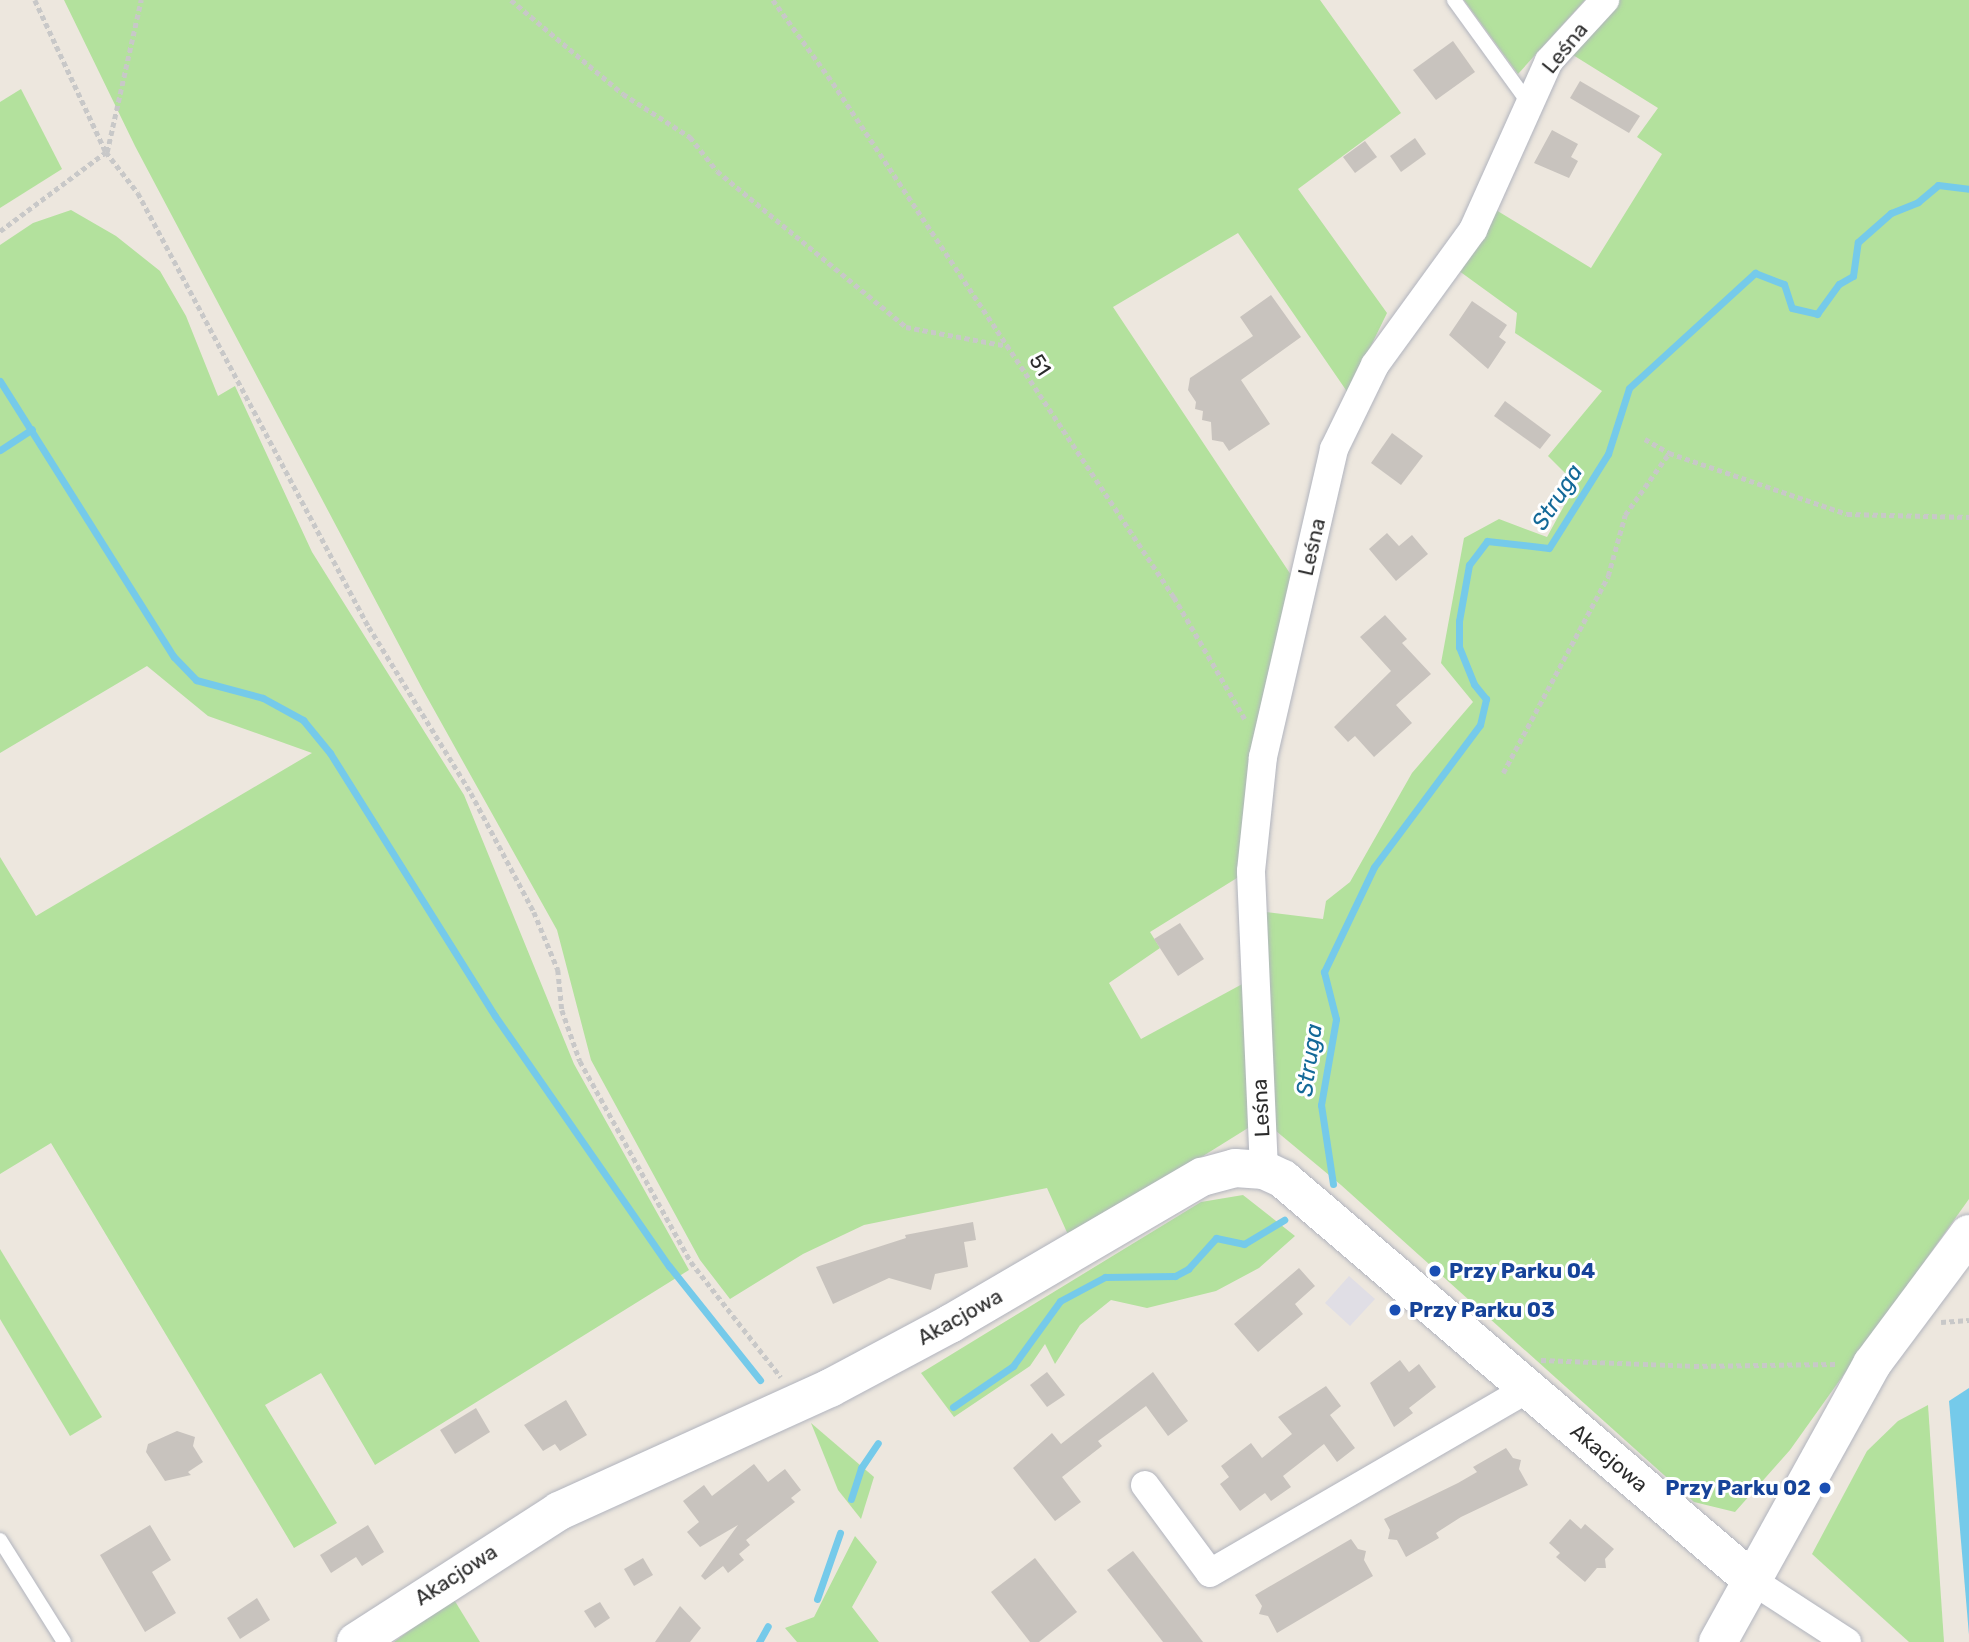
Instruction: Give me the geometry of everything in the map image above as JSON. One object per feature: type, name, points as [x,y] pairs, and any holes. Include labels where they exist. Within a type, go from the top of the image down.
[{"type":"street","name":"Leśna","points":[[1264,1170],[1250,922],[1263,757],[1334,449],[1350,410],[1406,319],[1473,230],[1516,140],[1527,101],[1549,61],[1605,0]]},
{"type":"street","name":"Akacjowa","points":[[356,1642],[559,1511],[613,1483],[797,1403],[950,1324],[1202,1177],[1235,1168],[1264,1170],[1283,1179],[1753,1581]]},
{"type":"street","points":[[1718,1642],[1872,1363],[1969,1234]]},
{"type":"street","points":[[1145,1485],[1210,1573],[1520,1383]]},
{"type":"street","points":[[1753,1581],[1847,1642]]},
{"type":"lane","points":[[1454,0],[1527,101]]},
{"type":"lane","points":[[0,1540],[64,1642]]},
{"type":"path","points":[[34,0],[106,152],[138,193],[369,627],[471,793],[534,912],[558,970],[562,1010],[580,1062],[691,1262],[791,1390],[797,1403]]},
{"type":"path","points":[[0,231],[106,152],[141,0]]},
{"type":"path","points":[[511,0],[622,94],[690,137],[717,171],[906,327],[1009,346]]},
{"type":"path","name":"51","points":[[773,0],[1009,346],[1201,641],[1263,757]]},
{"type":"path","points":[[1645,439],[1669,453],[1847,514],[1969,517]]},
{"type":"path","points":[[1503,773],[1608,576],[1625,515],[1669,453]]},
{"type":"path","points":[[1520,1383],[1528,1360],[1694,1366],[1872,1363]]},
{"type":"shaded area","points":[[1349,1276],[1375,1299],[1350,1326],[1325,1303]]},
{"type":"green space","points":[[64,0],[1320,0],[1401,113],[1298,189],[1387,313],[1348,393],[1238,233],[1113,307],[1293,578],[1245,873],[1150,932],[1160,948],[1109,983],[1141,1039],[1246,982],[1248,1128],[1070,1239],[1047,1188],[864,1225],[803,1254],[730,1299],[700,1260],[591,1060],[557,930],[423,690],[135,146]]},
{"type":"green space","points":[[1464,0],[1585,0],[1518,74]]},
{"type":"green space","points":[[1618,0],[1969,0],[1969,1199],[1790,1450],[1735,1512],[1694,1502],[1341,1185],[1270,1126],[1258,911],[1323,919],[1326,901],[1350,882],[1412,773],[1473,702],[1441,663],[1464,538],[1499,519],[1547,537],[1576,484],[1548,456],[1602,391],[1515,333],[1517,313],[1455,268],[1496,210],[1591,268],[1662,154],[1637,137],[1658,108],[1573,55]]},
{"type":"green space","points":[[21,89],[62,169],[0,208],[0,102]]},
{"type":"green space","points":[[71,210],[116,236],[160,271],[186,316],[218,396],[235,386],[312,552],[464,795],[574,1064],[689,1270],[375,1465],[321,1373],[265,1405],[337,1523],[294,1548],[51,1143],[0,1174],[0,857],[36,916],[312,753],[208,716],[147,666],[0,753],[0,245],[33,223]]},
{"type":"green space","points":[[1243,1195],[1295,1236],[1259,1268],[1216,1291],[1147,1308],[1111,1300],[1080,1325],[1055,1364],[1045,1344],[1030,1366],[954,1417],[921,1373],[1201,1202]]},
{"type":"green space","points":[[0,1249],[102,1417],[70,1436],[0,1319]]},
{"type":"green space","points":[[1928,1405],[1944,1642],[1909,1642],[1812,1554],[1867,1451],[1898,1421]]},
{"type":"green space","points":[[811,1423],[874,1477],[861,1519],[838,1490]]},
{"type":"green space","points":[[855,1536],[877,1562],[852,1607],[879,1642],[797,1642],[785,1628],[814,1617]]},
{"type":"green space","points":[[453,1598],[480,1642],[394,1642]]},
{"type":"water","points":[[1969,1388],[1969,1635],[1949,1401]]},
{"type":"building","points":[[1453,41],[1475,72],[1436,100],[1413,70]]},
{"type":"building","points":[[1580,81],[1640,116],[1629,133],[1570,98]]},
{"type":"building","points":[[1552,130],[1578,144],[1571,157],[1578,161],[1569,178],[1534,163]]},
{"type":"building","points":[[1415,138],[1426,154],[1401,172],[1390,156]]},
{"type":"building","points":[[1365,141],[1377,157],[1355,173],[1343,157]]},
{"type":"building","points":[[1271,295],[1301,337],[1241,380],[1270,424],[1229,451],[1223,442],[1212,440],[1211,422],[1202,420],[1203,411],[1195,409],[1196,402],[1188,390],[1190,378],[1253,336],[1240,317]]},
{"type":"building","points":[[1472,301],[1507,325],[1499,337],[1506,342],[1488,369],[1449,335]]},
{"type":"building","points":[[1505,401],[1551,435],[1540,449],[1494,416]]},
{"type":"building","points":[[1392,433],[1423,456],[1401,485],[1371,463]]},
{"type":"building","points":[[1387,533],[1399,546],[1412,535],[1428,554],[1396,581],[1369,549]]},
{"type":"building","points":[[1385,615],[1407,639],[1402,643],[1431,674],[1396,705],[1412,723],[1374,757],[1355,736],[1348,742],[1334,727],[1391,671],[1360,637]]},
{"type":"building","points":[[1180,923],[1204,959],[1178,976],[1154,939]]},
{"type":"building","points":[[973,1222],[976,1240],[964,1242],[968,1267],[935,1274],[931,1290],[889,1278],[833,1304],[816,1267],[906,1238],[905,1235]]},
{"type":"building","points":[[1299,1268],[1315,1286],[1295,1304],[1303,1314],[1258,1352],[1234,1324]]},
{"type":"building","points":[[1400,1360],[1409,1372],[1419,1364],[1436,1387],[1409,1408],[1413,1413],[1394,1427],[1370,1383]]},
{"type":"building","points":[[1047,1372],[1065,1395],[1047,1407],[1030,1385]]},
{"type":"building","points":[[1153,1372],[1188,1421],[1168,1436],[1146,1406],[1098,1441],[1102,1446],[1062,1477],[1081,1502],[1055,1521],[1013,1468],[1052,1433],[1061,1444]]},
{"type":"building","points":[[1326,1386],[1341,1406],[1330,1415],[1355,1448],[1337,1462],[1324,1444],[1283,1476],[1291,1487],[1271,1501],[1265,1493],[1240,1511],[1220,1484],[1229,1477],[1221,1466],[1251,1443],[1262,1458],[1292,1434],[1278,1417]]},
{"type":"building","points":[[566,1400],[587,1435],[560,1451],[555,1444],[543,1451],[524,1425]]},
{"type":"building","points":[[476,1408],[490,1432],[455,1454],[440,1430]]},
{"type":"building","points":[[177,1431],[195,1437],[193,1446],[203,1462],[188,1472],[191,1475],[165,1481],[146,1452],[148,1444]]},
{"type":"building","points":[[1506,1448],[1513,1458],[1521,1460],[1519,1469],[1528,1485],[1461,1517],[1436,1533],[1439,1538],[1406,1557],[1397,1540],[1388,1539],[1390,1530],[1384,1519],[1477,1472],[1473,1467]]},
{"type":"building","points":[[754,1464],[768,1482],[785,1469],[801,1490],[791,1498],[795,1502],[746,1540],[750,1545],[739,1554],[744,1560],[728,1573],[723,1566],[705,1580],[701,1576],[738,1525],[700,1547],[687,1532],[699,1522],[683,1501],[704,1485],[712,1496]]},
{"type":"building","points":[[1570,1519],[1581,1529],[1585,1524],[1614,1549],[1605,1559],[1606,1568],[1597,1568],[1585,1582],[1556,1557],[1560,1553],[1549,1543]]},
{"type":"building","points":[[150,1525],[171,1560],[152,1572],[176,1613],[145,1632],[100,1555]]},
{"type":"building","points":[[368,1525],[384,1552],[362,1566],[356,1557],[331,1573],[320,1555]]},
{"type":"building","points":[[1351,1539],[1358,1549],[1366,1551],[1364,1560],[1373,1576],[1277,1633],[1268,1616],[1259,1614],[1262,1606],[1255,1595]]},
{"type":"building","points":[[1133,1551],[1203,1642],[1163,1642],[1107,1570]]},
{"type":"building","points":[[643,1558],[653,1575],[634,1586],[624,1569]]},
{"type":"building","points":[[1035,1558],[1077,1612],[1039,1642],[1030,1642],[991,1592]]},
{"type":"building","points":[[257,1598],[270,1620],[240,1639],[227,1618]]},
{"type":"building","points":[[600,1602],[610,1618],[595,1628],[584,1611]]},
{"type":"building","points":[[680,1606],[701,1628],[690,1642],[655,1642]]},
{"type":"waterway","name":"Struga","points":[[1333,1184],[1321,1105],[1336,1019],[1324,972],[1374,867],[1480,725],[1486,699],[1474,684],[1459,647],[1459,621],[1469,565],[1487,541],[1549,548],[1608,454],[1629,388],[1755,273],[1784,284],[1792,308],[1817,314],[1839,284],[1853,276],[1858,242],[1891,213],[1918,202],[1938,185],[1969,189]]},
{"type":"waterway","points":[[0,381],[174,657],[196,680],[263,698],[303,720],[330,753],[495,1016],[669,1266],[760,1380]]},
{"type":"waterway","points":[[0,450],[32,429]]},
{"type":"waterway","name":"Struga","points":[[953,1407],[1013,1366],[1060,1301],[1105,1277],[1175,1276],[1188,1269],[1216,1238],[1244,1244],[1284,1220]]},
{"type":"waterway","name":"Struga","points":[[851,1499],[861,1468],[878,1443]]},
{"type":"waterway","name":"Struga","points":[[817,1599],[840,1533]]},
{"type":"waterway","name":"Struga","points":[[759,1642],[768,1626]]},
{"type":"place","name":"Przy Parku 04","points":[[1435,1271]]},
{"type":"place","name":"Przy Parku 03","points":[[1395,1310]]},
{"type":"place","name":"Przy Parku 02","points":[[1825,1488]]}]
